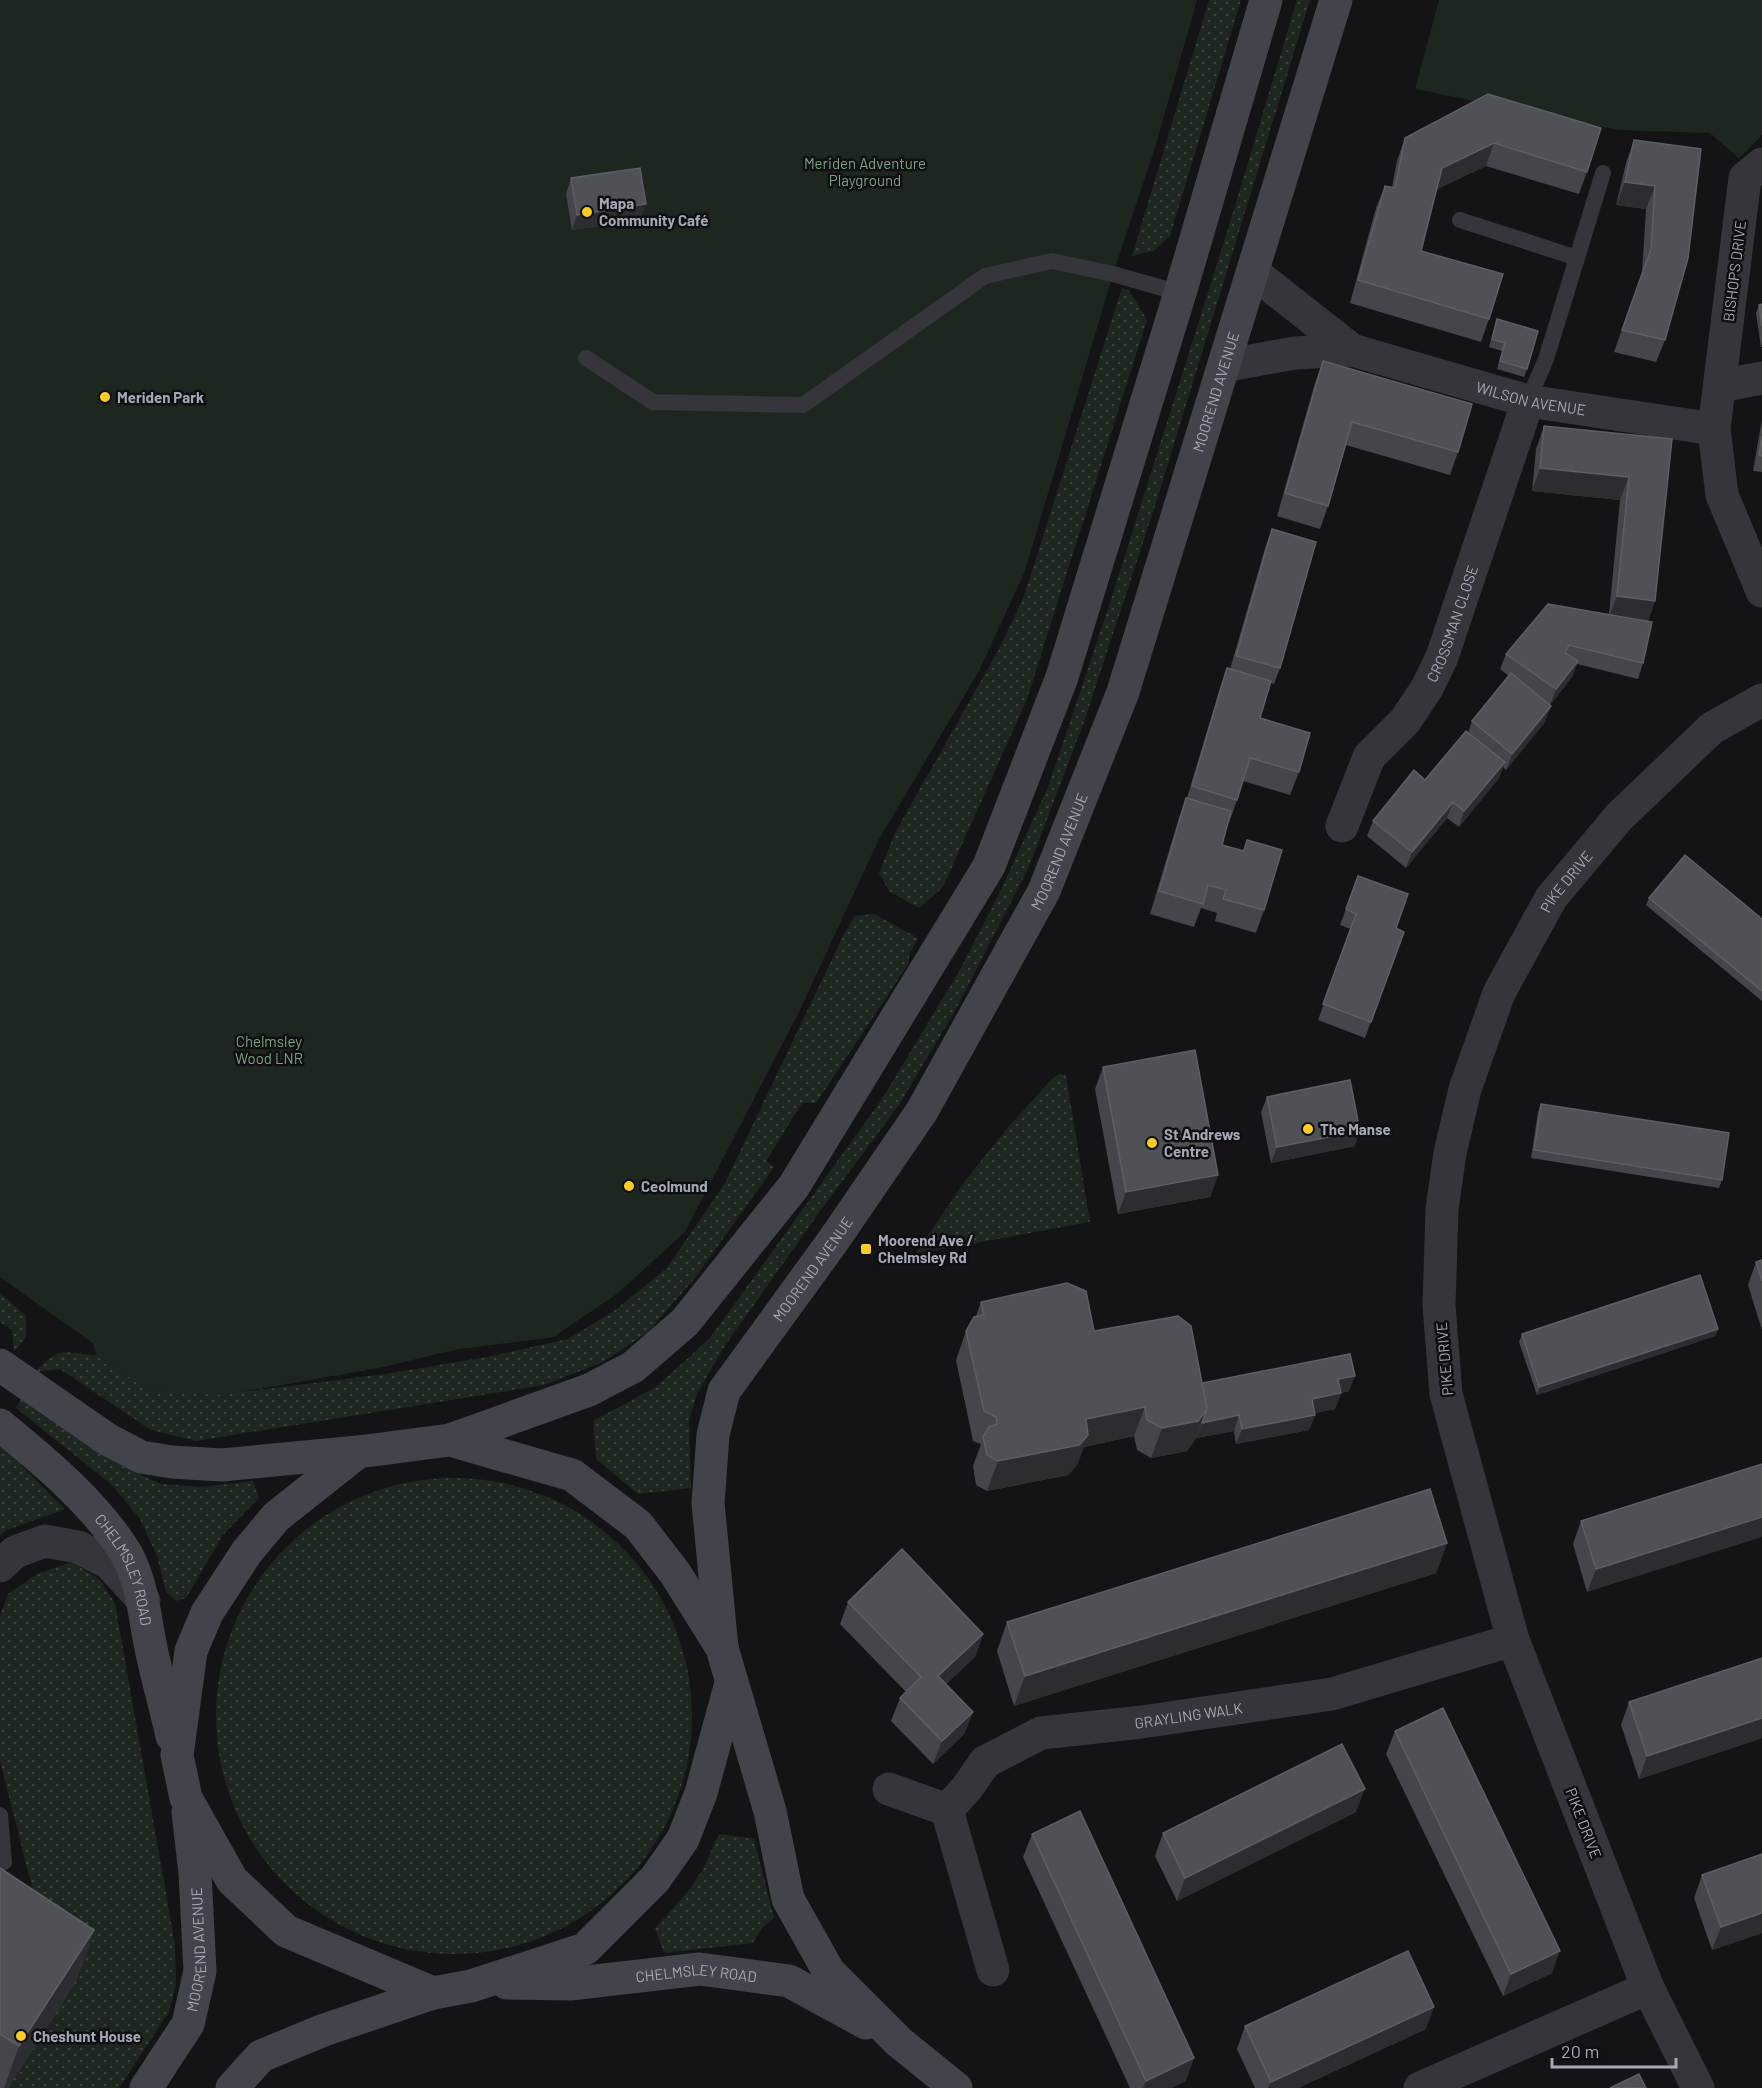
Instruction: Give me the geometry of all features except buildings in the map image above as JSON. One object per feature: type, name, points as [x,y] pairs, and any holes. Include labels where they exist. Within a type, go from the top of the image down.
[{"type":"street","points":[[0,1365],[107,1439],[141,1457],[172,1462],[222,1465],[358,1452],[450,1440],[589,1390],[633,1367],[685,1322],[794,1186],[989,866],[1062,677],[1180,293],[1266,0]]},
{"type":"street","name":"MOOREND AVENUE","points":[[722,1648],[708,1503],[712,1435],[724,1391],[833,1241],[922,1111],[1044,891],[1123,692],[1254,273],[1336,0]]},
{"type":"street","name":"BISHOPS DRIVE","points":[[1762,164],[1745,178],[1714,429],[1722,495],[1762,591]]},
{"type":"street","name":"WILSON AVENUE","points":[[1254,273],[1352,350]]},
{"type":"street","name":"WILSON AVENUE","points":[[1224,366],[1294,353],[1352,350],[1528,401],[1714,429]]},
{"type":"street","points":[[1720,386],[1762,378]]},
{"type":"street","name":"CROSSMAN CLOSE","points":[[1342,826],[1369,757],[1405,721],[1427,688],[1442,657],[1528,401]]},
{"type":"street","name":"PIKE DRIVE","points":[[1698,2088],[1648,1988],[1513,1640],[1446,1394],[1439,1305],[1442,1209],[1450,1153],[1465,1089],[1499,993],[1551,898],[1619,818],[1712,728],[1762,700]]},
{"type":"street","name":"CHELMSLEY ROAD","points":[[0,1425],[42,1460],[102,1520],[128,1556],[144,1601],[149,1639],[186,1798]]},
{"type":"street","points":[[450,1440],[572,1475],[638,1525],[675,1574],[722,1648]]},
{"type":"street","points":[[177,1755],[191,1651],[207,1613],[246,1553],[276,1517],[358,1452]]},
{"type":"street","points":[[0,1566],[15,1552],[45,1541],[78,1547],[109,1563],[144,1601]]},
{"type":"street","name":"GRAYLING WALK","points":[[947,1810],[967,1788],[985,1762],[1041,1733],[1142,1722],[1332,1694],[1513,1640]]},
{"type":"street","name":"CHELMSLEY ROAD","points":[[722,1648],[770,1811],[788,1899],[829,1972],[898,2042],[956,2088]]},
{"type":"street","points":[[232,2088],[261,2056],[324,2030],[433,1993],[480,1983],[585,1949],[655,1879],[683,1839],[698,1802],[731,1683]]},
{"type":"street","points":[[890,1789],[947,1810],[993,1970]]},
{"type":"street","points":[[186,1798],[232,1880],[286,1931],[433,1993]]},
{"type":"street","name":"MOOREND AVENUE","points":[[146,2088],[188,2024],[200,1971],[195,1873],[186,1798]]},
{"type":"street","name":"CHELMSLEY ROAD","points":[[480,1983],[570,1984],[700,1969],[789,1981],[898,2042]]},
{"type":"street","points":[[1420,2088],[1648,1988]]},
{"type":"lane","points":[[1528,401],[1546,359],[1603,173]]},
{"type":"lane","points":[[1460,220],[1577,258]]},
{"type":"lane","points":[[586,358],[653,402],[803,405],[985,276],[1052,261],[1113,274],[1180,293]]},
{"type":"lane","points":[[0,1815],[4,1862]]},
{"type":"green space","name":"Meriden Park","points":[[0,0],[1197,0],[1154,151],[1113,274],[1025,571],[979,671],[878,841],[799,1012],[685,1232],[618,1293],[553,1337],[458,1349],[378,1368],[221,1395],[148,1391],[98,1355],[93,1343],[0,1277]]},
{"type":"green space","points":[[1209,0],[1241,0],[1170,236],[1154,251],[1132,256]]},
{"type":"green space","points":[[1297,0],[1310,0],[1155,506],[1084,722],[1028,869],[956,1009],[899,1105],[823,1207],[722,1350],[697,1394],[689,1421],[691,1488],[638,1494],[596,1459],[593,1421],[656,1387],[710,1338],[880,1102],[957,975],[997,898],[1048,787],[1108,609],[1228,229]]},
{"type":"green space","points":[[1439,0],[1762,0],[1762,135],[1739,158],[1710,133],[1619,130],[1415,89]]},
{"type":"green space","points":[[1122,288],[1129,290],[1147,320],[1027,699],[943,887],[919,908],[889,891],[879,873],[895,833],[1000,647],[1024,596]]},
{"type":"green space","points":[[874,914],[918,938],[909,955],[909,963],[816,1103],[802,1103],[766,1161],[774,1167],[695,1278],[648,1332],[603,1362],[544,1385],[196,1441],[151,1430],[60,1369],[35,1372],[52,1357],[63,1352],[97,1355],[93,1343],[0,1277],[618,1293],[553,1337],[458,1349],[378,1368],[241,1392],[385,1374],[487,1357],[568,1339],[614,1311],[667,1268],[725,1183],[845,932],[855,916]]},
{"type":"green space","points":[[1059,1074],[1066,1075],[1090,1222],[915,1254],[965,1181],[1005,1131]]},
{"type":"green space","points":[[0,1293],[26,1316],[26,1337],[14,1352],[12,1330],[0,1322]]},
{"type":"green space","points":[[22,1398],[124,1467],[161,1484],[202,1487],[253,1481],[259,1498],[222,1536],[186,1598],[176,1601],[166,1592],[157,1556],[140,1519],[112,1485],[16,1408]]},
{"type":"green space","points":[[0,1439],[27,1471],[65,1509],[7,1530],[0,1535]]},
{"type":"green space","points":[[454,1478],[500,1483],[545,1496],[586,1518],[622,1548],[652,1584],[674,1625],[687,1670],[692,1716],[687,1762],[674,1807],[652,1848],[622,1884],[586,1914],[545,1936],[500,1949],[454,1954],[408,1949],[363,1936],[322,1914],[286,1884],[256,1848],[234,1807],[221,1762],[216,1716],[221,1670],[234,1625],[256,1584],[286,1548],[322,1518],[363,1496],[408,1483]]},
{"type":"green space","points":[[71,1562],[99,1579],[115,1603],[175,1945],[176,1983],[169,2012],[119,2088],[8,2088],[35,1899],[0,1761],[0,1616],[8,1594],[37,1574]]},
{"type":"green space","points":[[719,1834],[754,1839],[774,1918],[762,1928],[753,1943],[664,1953],[655,1928],[685,1895],[702,1871]]},
{"type":"place","name":"Mapa Community Café","points":[[587,212]]},
{"type":"place","name":"Meriden Park","points":[[105,397]]},
{"type":"place","name":"The Manse","points":[[1308,1129]]},
{"type":"place","name":"St Andrews Centre","points":[[1152,1143]]},
{"type":"place","name":"Ceolmund","points":[[629,1186]]},
{"type":"place","name":"Moorend Ave / Chelmsley Rd","points":[[866,1249]]},
{"type":"place","name":"Cheshunt House","points":[[21,2036]]},
{"type":"park label","name":"Meriden Adventure Playground","points":[[865,172]]},
{"type":"park label","name":"Chelmsley Wood LNR","points":[[269,1050]]}]
